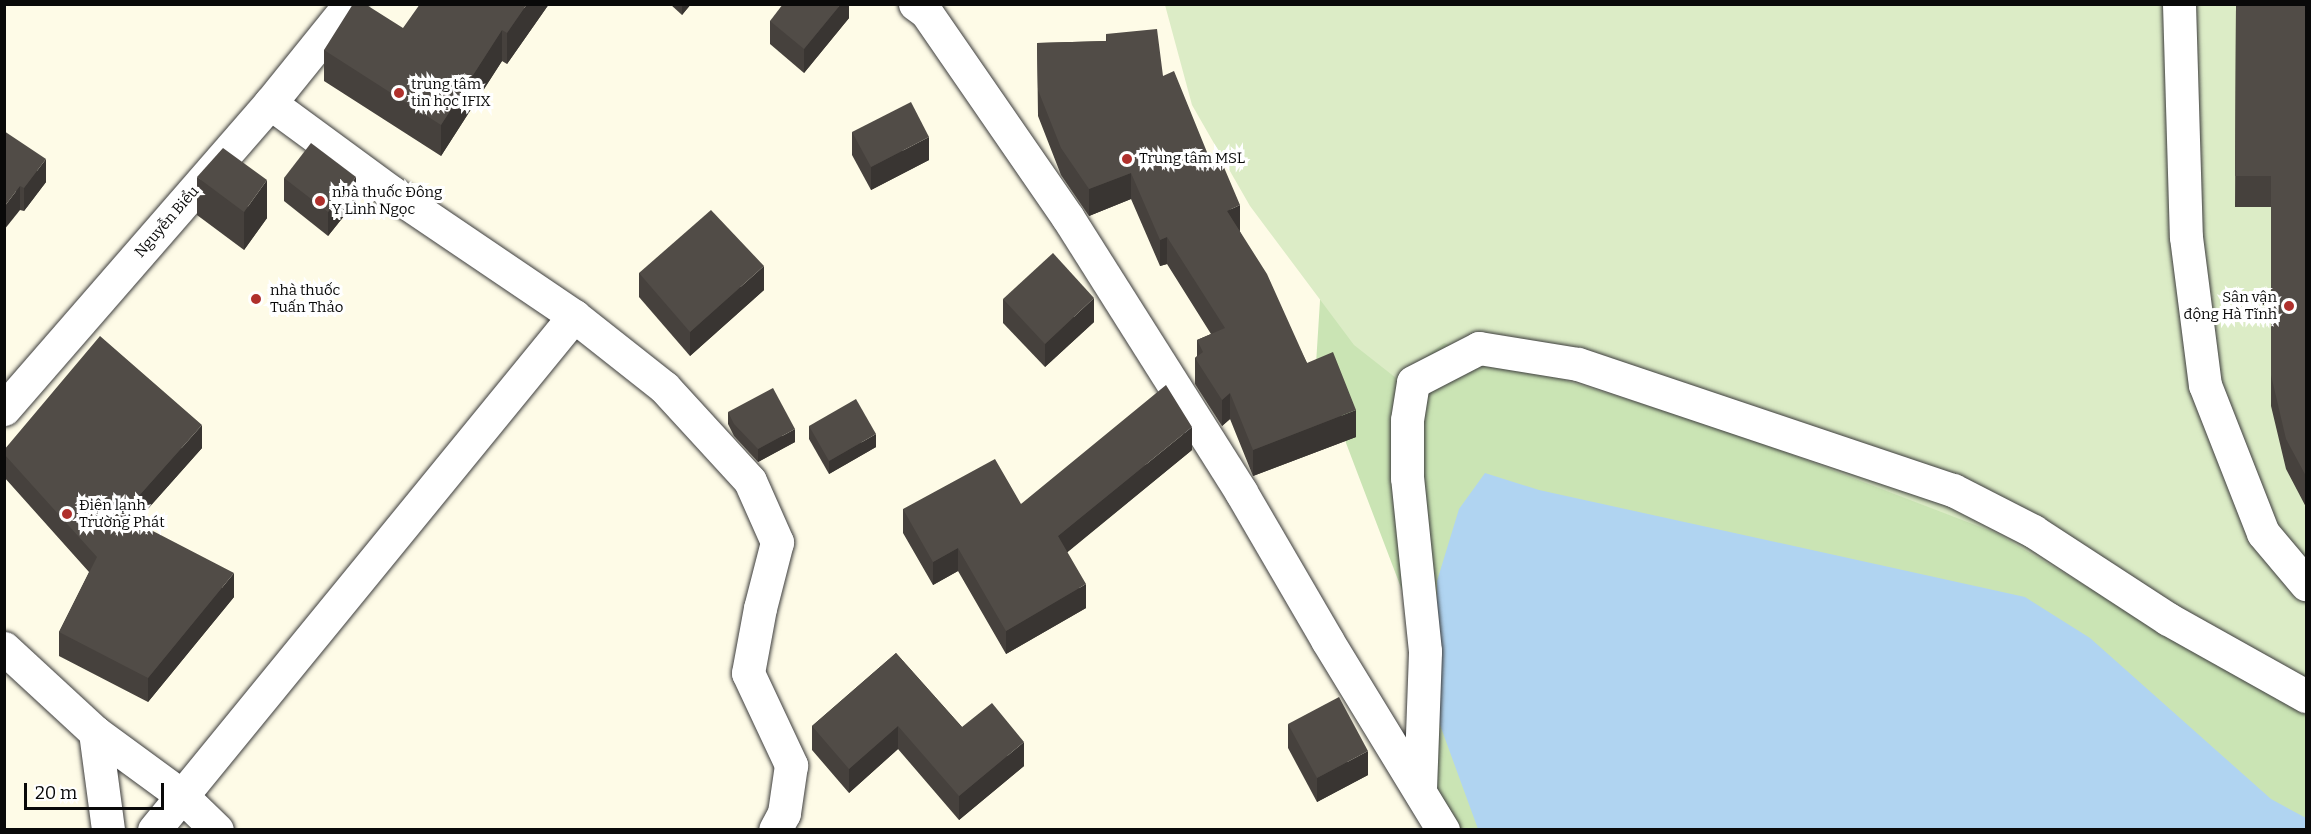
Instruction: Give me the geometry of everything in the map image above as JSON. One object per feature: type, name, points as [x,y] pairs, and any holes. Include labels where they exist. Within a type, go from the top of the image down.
[{"type":"street","name":"Nguyễn Biểu","points":[[4,409],[270,103],[350,4]]},
{"type":"street","points":[[2179,4],[2186,237],[2205,385],[2263,533],[2307,584]]},
{"type":"street","points":[[924,7],[1087,249],[1241,492],[1327,640],[1443,830]]},
{"type":"street","points":[[270,103],[391,192],[574,316],[664,387],[750,481],[777,542],[760,608],[748,672],[791,765],[784,813],[775,830]]},
{"type":"street","points":[[154,830],[574,316]]},
{"type":"street","points":[[1420,789],[1425,651],[1407,478],[1407,420],[1413,382],[1479,348],[1578,364],[1953,490],[2033,531],[2168,618],[2307,696]]},
{"type":"street","points":[[4,648],[95,732],[182,795],[217,830]]},
{"type":"street","points":[[95,732],[108,830]]},
{"type":"green space","points":[[1165,5],[2306,5],[2306,716],[1996,533],[1733,432],[1444,343],[1396,378],[1354,345],[1250,206],[1192,105]]},
{"type":"green space","points":[[1322,269],[2306,634],[2306,829],[1444,829],[1436,817],[1411,614],[1316,364]]},
{"type":"water","points":[[1485,473],[1539,490],[2025,597],[2090,638],[2271,799],[2306,818],[2306,829],[1478,829],[1436,714],[1437,581],[1459,509]]},
{"type":"building","points":[[353,4],[365,4],[403,28],[420,4],[527,4],[507,33],[502,30],[441,125],[324,50]]},
{"type":"building","points":[[783,4],[841,4],[804,49],[770,21]]},
{"type":"building","name":"Sân vận động Hà Tĩnh","points":[[2236,4],[2307,4],[2307,478],[2286,439],[2271,375],[2271,176],[2235,176]]},
{"type":"building","points":[[1157,29],[1163,76],[1174,71],[1211,162],[1220,158],[1240,205],[1227,211],[1267,274],[1307,363],[1333,352],[1356,410],[1253,450],[1230,393],[1222,400],[1195,358],[1203,352],[1197,340],[1225,328],[1167,237],[1160,240],[1131,173],[1089,189],[1061,148],[1038,90],[1037,43],[1107,41],[1106,34]]},
{"type":"building","points":[[911,102],[929,137],[871,167],[852,132]]},
{"type":"building","points":[[4,131],[46,159],[24,188],[20,186],[4,207]]},
{"type":"building","points":[[311,143],[356,177],[328,212],[284,178]]},
{"type":"building","points":[[223,148],[267,180],[244,212],[197,177]]},
{"type":"building","points":[[711,210],[764,266],[690,332],[639,273]]},
{"type":"building","points":[[1053,253],[1094,298],[1045,344],[1003,299]]},
{"type":"building","points":[[100,336],[202,425],[122,515],[234,573],[148,678],[59,632],[97,557],[4,454],[4,450]]},
{"type":"building","points":[[1166,385],[1192,427],[1058,536],[1086,584],[1006,631],[958,548],[933,562],[903,509],[995,459],[1021,504]]},
{"type":"building","points":[[773,388],[795,429],[758,449],[734,424],[728,412]]},
{"type":"building","points":[[856,399],[876,434],[829,461],[809,426]]},
{"type":"building","points":[[896,653],[962,727],[992,703],[1024,742],[959,796],[898,726],[849,769],[812,726]]},
{"type":"building","points":[[1339,697],[1368,751],[1317,778],[1288,724]]},
{"type":"place","name":"trung tâm tin học IFIX","points":[[399,93]]},
{"type":"place","name":"Trung tâm MSL","points":[[1127,159]]},
{"type":"place","name":"nhà thuốc Đông Y Linh Ngọc","points":[[320,201]]},
{"type":"place","name":"nhà thuốc Tuấn Thảo","points":[[256,299]]},
{"type":"place","name":"Sân vận động Hà Tĩnh","points":[[2289,306]]},
{"type":"place","name":"Điện lạnh Trường Phát","points":[[67,514]]}]
